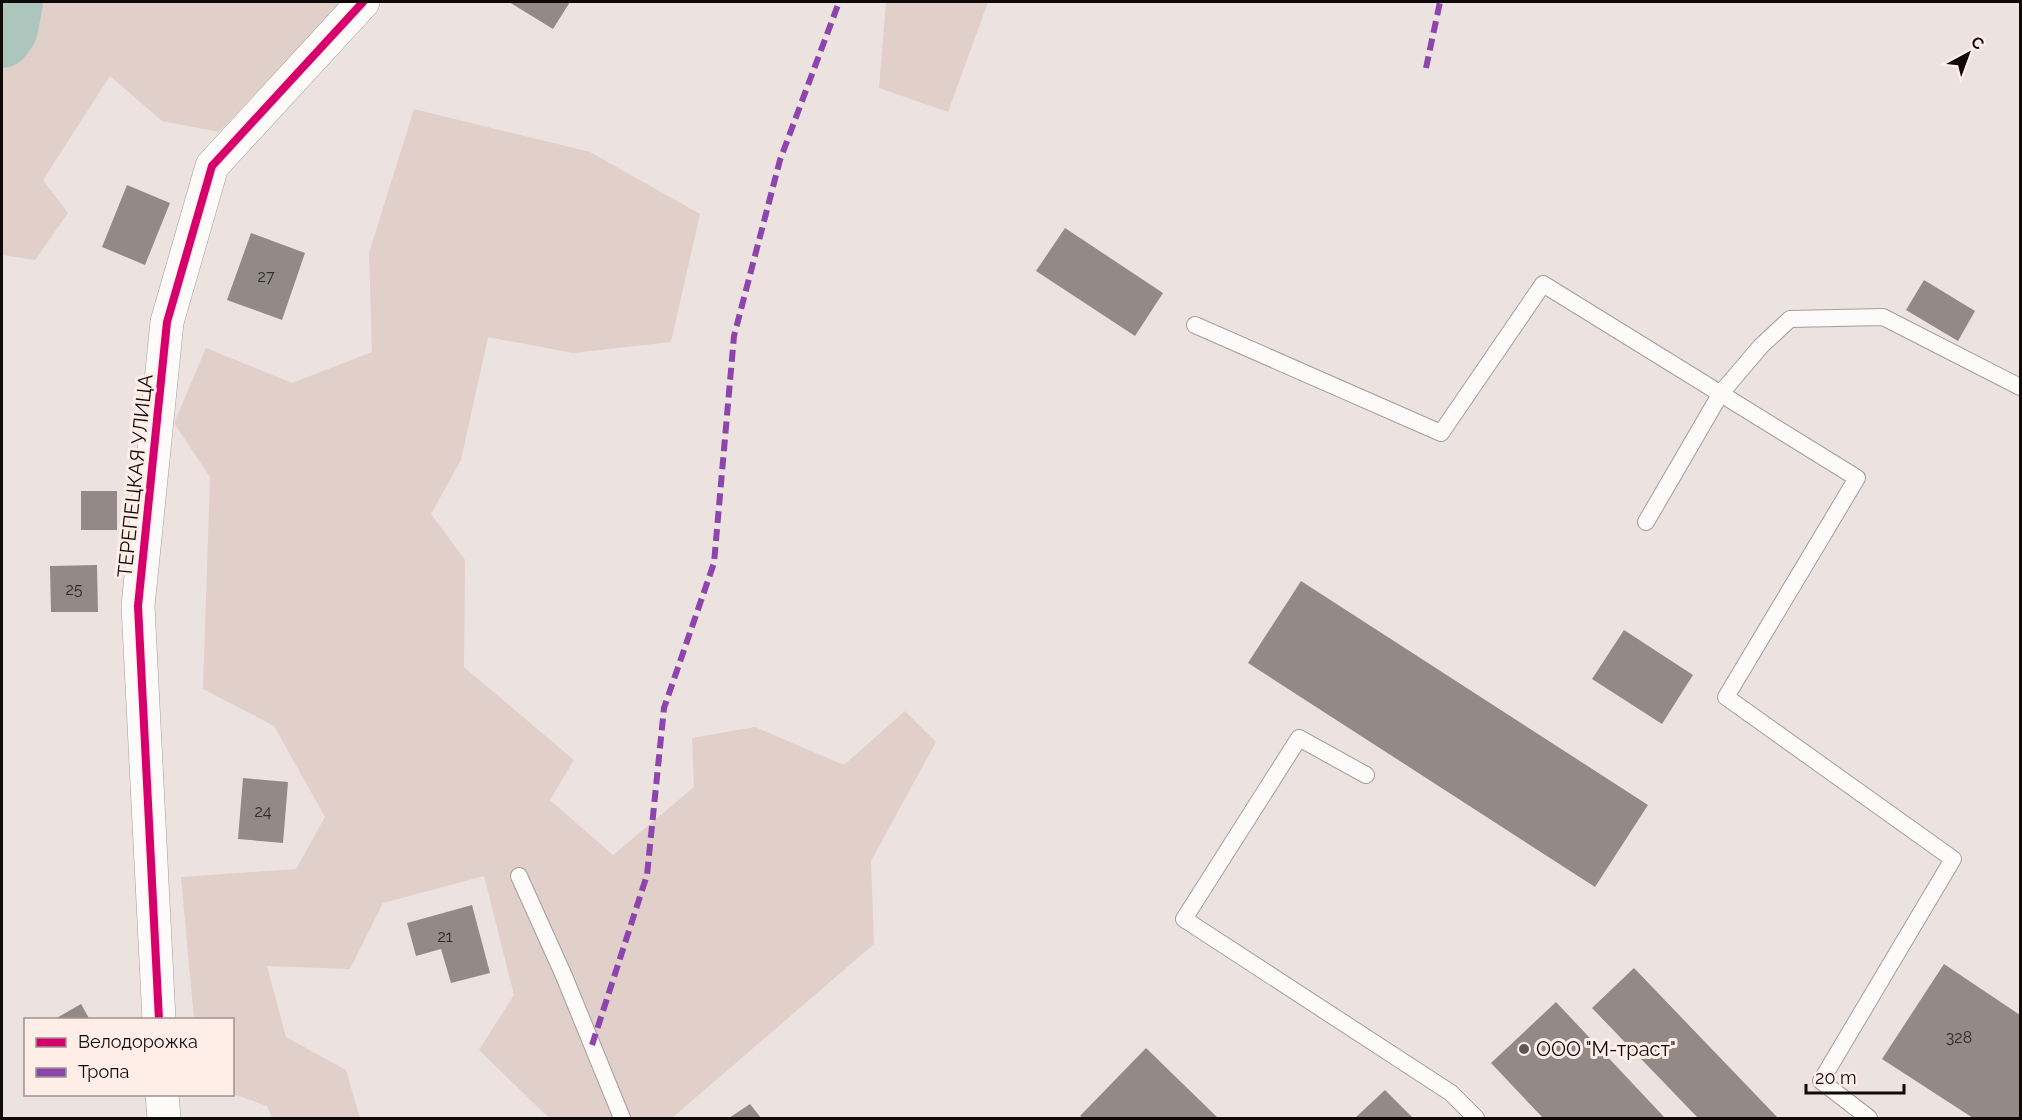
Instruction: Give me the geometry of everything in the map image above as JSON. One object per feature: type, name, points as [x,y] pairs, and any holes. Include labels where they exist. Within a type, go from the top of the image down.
[{"type":"street","name":"ТЕРЕПЕЦКАЯ УЛИЦА","points":[[159,1018],[138,606],[167,322],[212,166],[363,2]]},
{"type":"street","points":[[162,1096],[164,1119]]},
{"type":"lane","points":[[1195,325],[1441,433],[1543,284],[1857,477],[1726,697],[1953,859],[1821,1081],[1869,1119]]},
{"type":"lane","points":[[1646,522],[1721,393],[1761,346],[1790,320],[1883,318],[2020,387]]},
{"type":"lane","points":[[1366,776],[1299,738],[1184,919],[1451,1093],[1476,1119]]},
{"type":"lane","points":[[519,876],[564,976],[622,1119]]},
{"type":"shaded area","points":[[2,2],[341,2],[219,132],[162,121],[110,76],[43,180],[68,213],[35,260],[2,255]]},
{"type":"shaded area","points":[[886,2],[988,2],[948,112],[879,88]]},
{"type":"shaded area","points":[[414,109],[590,152],[700,214],[671,342],[573,353],[488,337],[461,460],[431,514],[465,560],[464,667],[574,760],[550,800],[613,855],[694,787],[692,738],[755,727],[844,765],[905,711],[936,742],[871,861],[874,944],[672,1118],[549,1118],[479,1050],[514,995],[484,876],[383,903],[350,969],[267,966],[286,1037],[346,1070],[360,1118],[272,1118],[267,1106],[234,1094],[234,1018],[194,1018],[181,877],[296,869],[325,817],[274,726],[203,689],[210,477],[174,423],[206,348],[292,383],[372,352],[369,253]]},
{"type":"building","points":[[509,2],[570,2],[553,29]]},
{"type":"building","points":[[127,185],[170,203],[145,265],[102,247]]},
{"type":"building","points":[[1065,228],[1163,293],[1135,336],[1036,271]]},
{"type":"building","points":[[251,233],[305,253],[282,320],[227,300]]},
{"type":"building","points":[[1924,280],[1975,311],[1958,341],[1906,310]]},
{"type":"building","points":[[81,491],[117,491],[117,530],[81,530]]},
{"type":"building","points":[[97,565],[98,612],[51,612],[50,566]]},
{"type":"building","points":[[1301,581],[1648,805],[1595,887],[1248,663]]},
{"type":"building","points":[[1624,630],[1693,675],[1662,724],[1592,679]]},
{"type":"building","points":[[243,778],[288,782],[283,843],[238,839]]},
{"type":"building","points":[[472,905],[490,973],[451,983],[441,949],[416,956],[407,923]]},
{"type":"building","points":[[1944,964],[2020,1015],[2020,1118],[1973,1118],[1882,1059]]},
{"type":"building","points":[[1634,968],[1778,1118],[1698,1118],[1592,1008]]},
{"type":"building","points":[[1556,1002],[1665,1118],[1543,1118],[1491,1063]]},
{"type":"building","points":[[81,1004],[89,1018],[56,1018]]},
{"type":"building","points":[[1146,1048],[1218,1118],[1083,1118],[1080,1116]]},
{"type":"building","points":[[1385,1090],[1413,1118],[1355,1118]]},
{"type":"building","points":[[750,1104],[761,1118],[729,1118]]},
{"type":"waterway","points":[[2,39],[9,29],[14,2]]},
{"type":"marked path","points":[[592,1045],[647,875],[664,708],[714,563],[734,336],[780,160],[839,2]]},
{"type":"marked path","points":[[1426,68],[1440,2]]},
{"type":"cycle path","points":[[159,1018],[138,606],[167,322],[212,166],[363,2]]},
{"type":"place","name":"ООО \"М-траст\"","points":[[1524,1049]]}]
